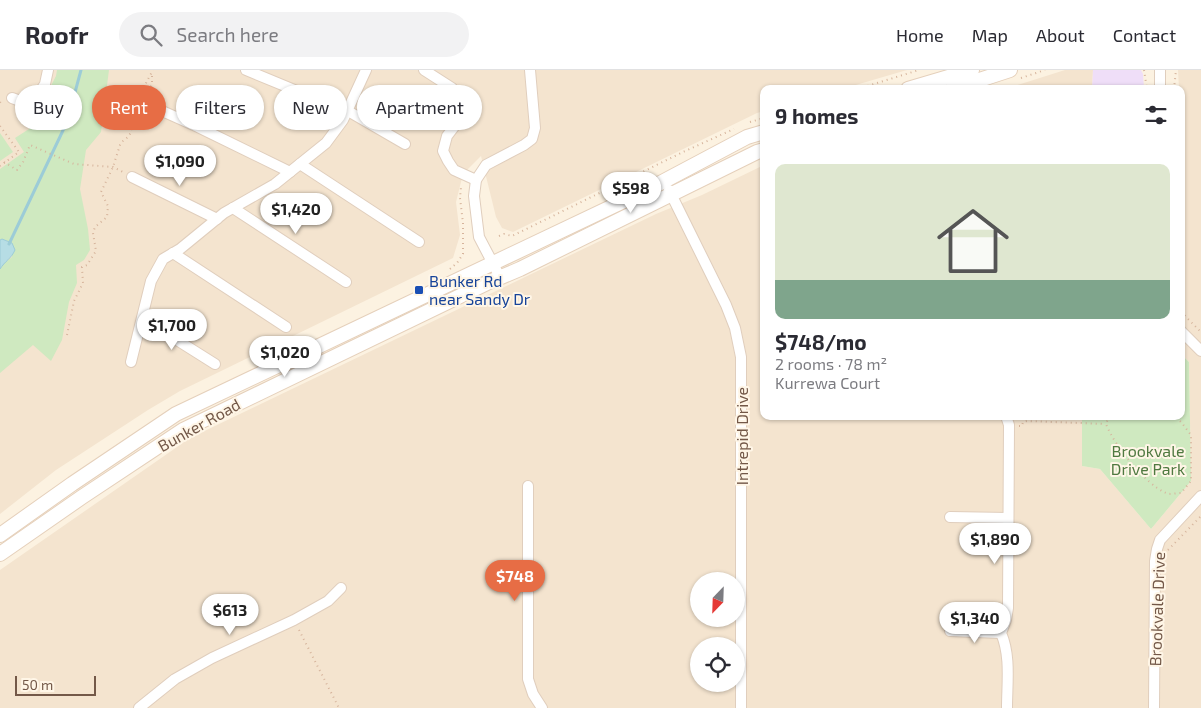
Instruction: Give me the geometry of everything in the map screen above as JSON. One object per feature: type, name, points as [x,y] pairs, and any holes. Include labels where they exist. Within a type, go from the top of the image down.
[{"type":"main road","points":[[921,85],[972,70]]},
{"type":"main road","points":[[964,85],[1010,70]]},
{"type":"main road","name":"Bunker Road","points":[[0,535],[176,414],[649,189],[748,136],[760,133]]},
{"type":"main road","name":"Bunker Road","points":[[0,554],[183,430],[760,152]]},
{"type":"main road","points":[[176,414],[183,430]]},
{"type":"street","points":[[12,98],[31,105],[45,84],[48,70]]},
{"type":"street","points":[[246,70],[330,106],[348,111],[404,144]]},
{"type":"street","points":[[131,362],[151,281],[163,259],[180,249],[233,208],[274,184],[326,143],[348,111],[366,70]]},
{"type":"street","points":[[424,70],[452,88],[457,94],[462,105],[460,119],[447,136],[443,151],[454,170],[476,180]]},
{"type":"street","points":[[500,277],[479,237],[474,196],[476,180],[486,165],[532,139],[535,128],[530,70]]},
{"type":"street","points":[[1160,70],[1160,85]]},
{"type":"street","points":[[166,113],[290,172]]},
{"type":"street","points":[[300,164],[419,242]]},
{"type":"street","points":[[132,177],[217,219]]},
{"type":"street","name":"Intrepid Drive","points":[[665,180],[726,305],[735,328],[741,357],[741,708]]},
{"type":"street","points":[[233,208],[346,282]]},
{"type":"street","points":[[173,253],[286,327]]},
{"type":"street","points":[[142,318],[215,364]]},
{"type":"street","points":[[1185,335],[1201,351]]},
{"type":"street","points":[[1007,421],[1008,608],[1001,633],[1008,655],[1007,708]]},
{"type":"street","points":[[528,486],[528,679],[533,694],[542,708]]},
{"type":"street","name":"Brookvale Drive","points":[[1154,708],[1155,560],[1157,549],[1160,540],[1201,496]]},
{"type":"street","points":[[950,517],[1008,518]]},
{"type":"street","points":[[140,708],[176,679],[205,662],[294,620],[328,601],[341,588]]},
{"type":"street","points":[[950,631],[1001,633]]},
{"type":"path","points":[[871,85],[919,70]]},
{"type":"path","points":[[1144,70],[1146,85]]},
{"type":"path","points":[[1174,85],[1176,70]]},
{"type":"path","points":[[152,71],[152,83]]},
{"type":"path","points":[[67,335],[74,301],[83,283],[82,267],[87,265],[96,251],[95,227],[106,217],[108,206],[101,192],[113,167],[120,146],[132,131],[131,122],[137,100],[152,71]]},
{"type":"path","points":[[747,123],[760,119]]},
{"type":"path","points":[[0,126],[19,152],[0,166]]},
{"type":"path","points":[[499,236],[504,234],[512,236],[740,126]]},
{"type":"path","points":[[5,163],[17,170],[23,162],[30,145],[74,164],[113,167],[132,177]]},
{"type":"path","points":[[1185,316],[1201,332]]},
{"type":"path","points":[[1108,420],[1106,424],[1110,435],[1138,471],[1154,486],[1168,494],[1181,493],[1191,481],[1191,435],[1179,420]]},
{"type":"path","points":[[1007,421],[1022,426],[1023,422],[1027,421],[1106,424]]},
{"type":"path","points":[[1166,555],[1168,549],[1201,516]]},
{"type":"path","points":[[294,620],[339,708]]},
{"type":"shaded area","points":[[0,70],[907,70],[856,85],[760,85],[760,112],[513,232],[502,228],[496,217],[481,156],[463,174],[456,202],[460,235],[453,258],[180,391],[56,470],[0,514]]},
{"type":"shaded area","points":[[1065,70],[1093,70],[1092,85],[1018,85]]},
{"type":"shaded area","points":[[1093,70],[1141,70],[1143,74],[1144,85],[1092,85]]},
{"type":"shaded area","points":[[1178,70],[1201,70],[1201,708],[0,708],[0,570],[190,438],[656,214],[702,195],[760,167],[760,420],[1082,420],[1082,466],[1100,469],[1151,529],[1191,481],[1189,362],[1185,358],[1185,85],[1179,85]]},
{"type":"green space","points":[[57,70],[109,70],[107,85],[92,85],[92,130],[101,130],[86,150],[80,189],[90,250],[84,260],[76,265],[77,283],[69,302],[62,340],[51,361],[33,345],[0,373],[0,269],[12,257],[12,243],[0,240],[0,169],[24,152],[15,138],[27,130],[82,130],[82,85],[51,85]]},
{"type":"green space","points":[[0,133],[13,152],[0,161]]},
{"type":"green space","name":"Brookvale Drive Park","points":[[1185,358],[1189,362],[1191,481],[1151,529],[1100,469],[1082,466],[1082,420],[1185,420]]},
{"type":"water","points":[[0,240],[12,243],[15,250],[0,269]]},
{"type":"waterway","points":[[9,244],[67,122],[81,70]]},
{"type":"place","name":"Bunker Rd near Sandy Dr","points":[[419,290]]}]
